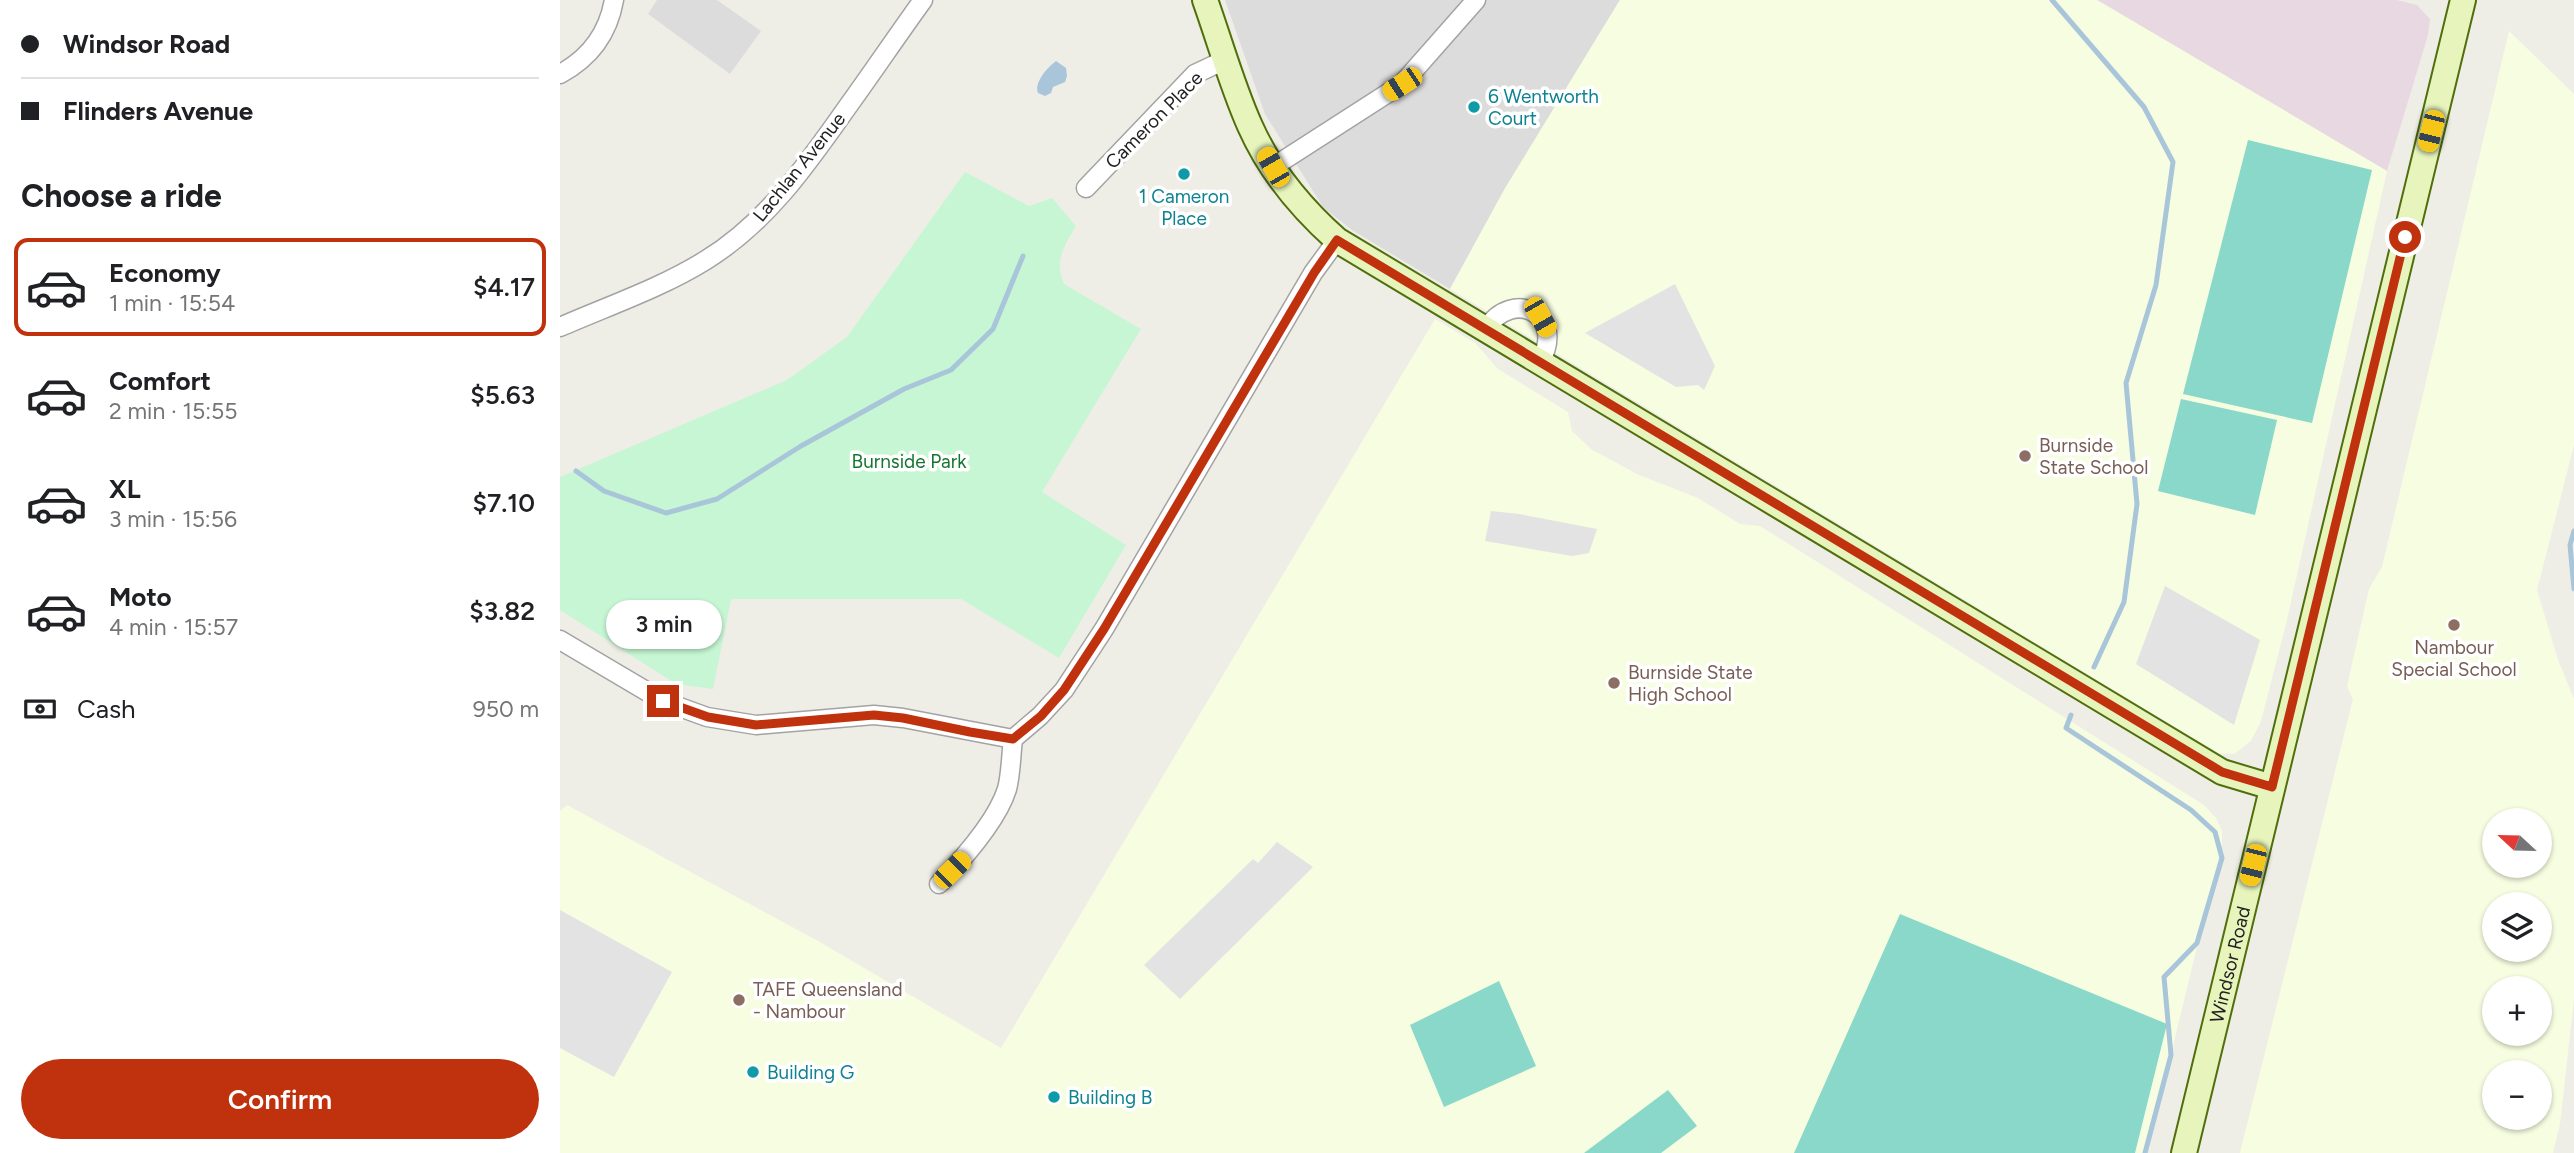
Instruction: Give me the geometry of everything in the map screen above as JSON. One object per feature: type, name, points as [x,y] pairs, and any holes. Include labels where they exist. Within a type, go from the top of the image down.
[{"type":"street","points":[[560,74],[575,66],[591,52],[606,30],[614,0]]},
{"type":"street","name":"Lachlan Avenue","points":[[560,327],[705,261],[756,223],[820,145],[923,0]]},
{"type":"street","points":[[1205,0],[1250,127],[1273,167],[1298,202],[1337,240],[2222,772],[2272,787]]},
{"type":"street","points":[[1273,167],[1402,84],[1476,0]]},
{"type":"street","name":"Windsor Road","points":[[2184,1153],[2463,0]]},
{"type":"street","name":"Cameron Place","points":[[1086,188],[1195,74],[1227,59]]},
{"type":"street","points":[[939,884],[965,857],[1007,789],[1013,739],[1041,716],[1064,690],[1140,569],[1314,273],[1337,240]]},
{"type":"street","points":[[1486,329],[1494,317],[1506,309],[1532,311],[1540,317],[1548,331],[1547,350],[1540,362]]},
{"type":"street","points":[[560,640],[663,701],[708,717],[756,725],[874,715],[1013,739]]},
{"type":"shaded area","points":[[657,0],[717,0],[761,31],[730,74],[648,14]]},
{"type":"shaded area","points":[[1225,0],[1620,0],[1507,185],[1450,289],[1352,230],[1323,207],[1265,114]]},
{"type":"shaded area","name":"Burnside State School","points":[[1620,0],[2097,0],[2387,171],[2286,624],[2261,721],[2251,741],[2234,754],[2218,753],[1450,289],[1504,190]]},
{"type":"shaded area","points":[[2097,0],[2397,0],[2417,5],[2430,19],[2428,35],[2387,171]]},
{"type":"shaded area","name":"Nambour Special School","points":[[2509,31],[2574,94],[2574,445],[2537,590],[2558,660],[2574,699],[2574,999],[2560,1124],[2553,1153],[2240,1153],[2353,699],[2347,686],[2369,589],[2382,567]]},
{"type":"shaded area","points":[[1056,61],[1066,68],[1065,82],[1053,87],[1051,93],[1045,96],[1038,93],[1038,84],[1045,71]]},
{"type":"shaded area","points":[[2248,140],[2372,170],[2312,423],[2183,394]]},
{"type":"shaded area","points":[[1675,284],[1715,366],[1704,390],[1698,385],[1676,387],[1585,333]]},
{"type":"shaded area","name":"Burnside State High School","points":[[1435,319],[1475,343],[1498,369],[1568,412],[1572,431],[1591,449],[1637,474],[1698,498],[1740,524],[1760,526],[2204,805],[2216,818],[2222,831],[2222,844],[2147,1153],[560,1153],[560,811],[567,805],[818,941],[1001,1048]]},
{"type":"shaded area","points":[[2181,399],[2277,420],[2255,515],[2158,491]]},
{"type":"shaded area","points":[[1491,511],[1597,529],[1589,553],[1572,556],[1485,541]]},
{"type":"shaded area","points":[[2165,586],[2260,640],[2234,725],[2136,664]]},
{"type":"shaded area","points":[[1277,842],[1313,867],[1180,999],[1144,965],[1253,859],[1258,863]]},
{"type":"shaded area","points":[[560,910],[672,972],[614,1077],[560,1048]]},
{"type":"shaded area","points":[[1900,914],[2167,1024],[2135,1153],[1794,1153]]},
{"type":"shaded area","points":[[1499,981],[1536,1066],[1444,1107],[1410,1025]]},
{"type":"shaded area","points":[[1668,1090],[1697,1126],[1661,1153],[1584,1153]]},
{"type":"green space","name":"Burnside Park","points":[[965,172],[1029,206],[1052,198],[1076,226],[1064,247],[1060,261],[1064,284],[1141,329],[1042,492],[1126,545],[1059,658],[961,599],[731,599],[713,689],[676,684],[560,610],[560,477],[787,380],[847,337]]},
{"type":"waterway","points":[[2052,0],[2144,107],[2173,162],[2156,285],[2126,383],[2137,504],[2124,602],[2094,667]]},
{"type":"waterway","points":[[576,471],[604,491],[666,513],[717,499],[801,446],[904,389],[951,370],[993,329],[1023,256]]},
{"type":"waterway","points":[[2574,531],[2570,545],[2574,589]]},
{"type":"waterway","points":[[2071,715],[2066,728],[2191,810],[2215,832],[2222,858],[2197,943],[2164,977],[2171,1055],[2145,1153]]},
{"type":"place","name":"6 Wentworth Court","points":[[1474,107]]},
{"type":"place","name":"1 Cameron Place","points":[[1184,174]]},
{"type":"place","name":"Burnside State School","points":[[2025,456]]},
{"type":"place","name":"Nambour Special School","points":[[2454,625]]},
{"type":"place","name":"Burnside State High School","points":[[1614,683]]},
{"type":"place","name":"TAFE Queensland - Nambour","points":[[739,1000]]},
{"type":"place","name":"Building G","points":[[753,1072]]},
{"type":"place","name":"Building B","points":[[1054,1097]]},
{"type":"route","points":[[663,701],[708,717],[756,725],[874,715],[1013,739],[1041,716],[1064,690],[1104,629],[1314,273],[1337,240],[2222,772],[2272,787],[2405,237]]}]
